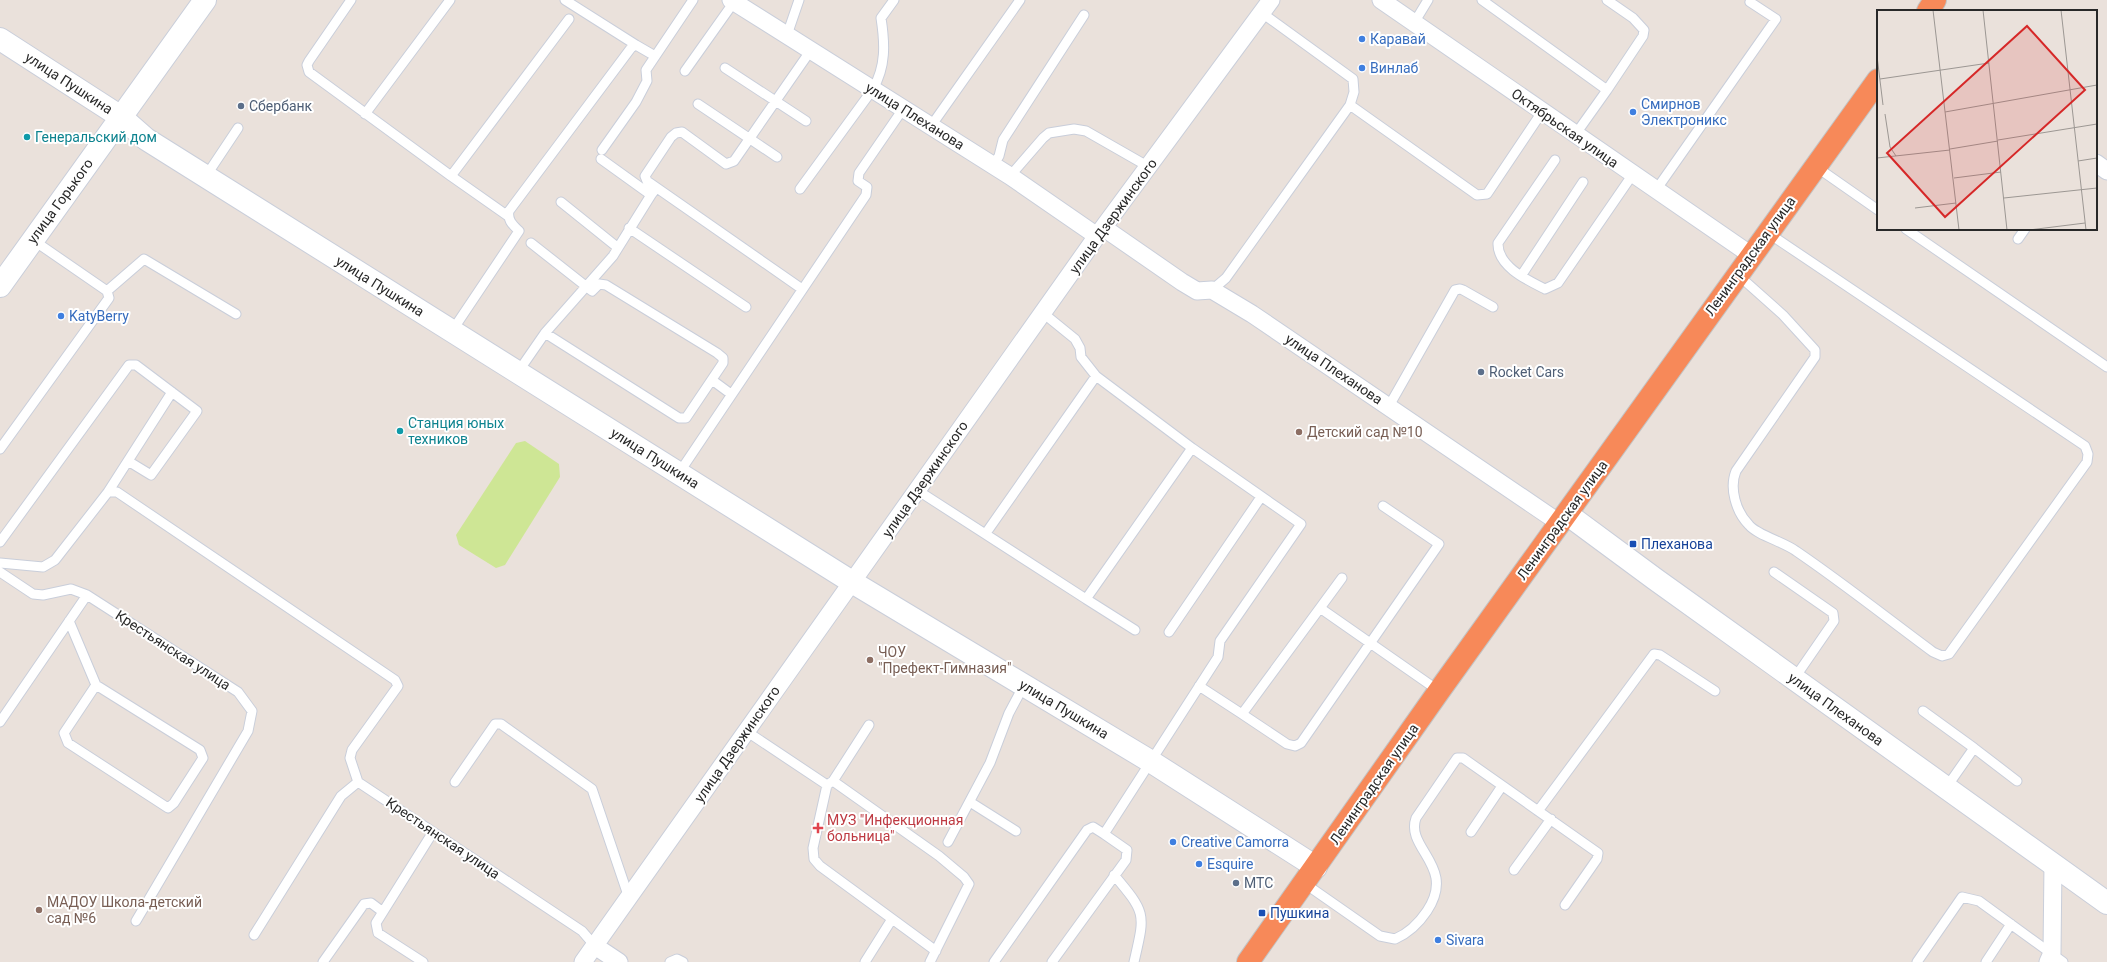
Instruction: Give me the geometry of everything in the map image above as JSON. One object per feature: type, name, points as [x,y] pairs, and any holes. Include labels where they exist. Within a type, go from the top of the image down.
[{"type":"highway","points":[[1929,10],[1935,0]]},
{"type":"highway","name":"Ленинградская улица","points":[[1248,962],[1439,691],[1564,519],[1767,232],[1877,81]]},
{"type":"main road","name":"улица Горького","points":[[0,286],[205,0]]},
{"type":"main road","name":"улица Пушкина","points":[[0,39],[121,117],[146,139],[852,582],[1150,761],[1310,875]]},
{"type":"main road","name":"улица Плеханова","points":[[1564,519],[1794,679],[2107,903]]},
{"type":"street","name":"Октябрьская улица","points":[[1381,0],[1751,255]]},
{"type":"street","name":"улица Плеханова","points":[[732,1],[1182,282],[1197,291],[1212,290],[1252,314],[1389,406],[1564,519]]},
{"type":"street","name":"улица Дзержинского","points":[[583,962],[1100,232],[1266,7]]},
{"type":"street","points":[[2097,164],[2107,171]]},
{"type":"street","points":[[2053,864],[2054,959]]},
{"type":"street","name":"Крестьянская улица","points":[[595,946],[619,962]]},
{"type":"lane","points":[[351,0],[307,65],[309,72],[508,216],[510,222],[519,231],[452,331]]},
{"type":"lane","points":[[365,114],[450,0]]},
{"type":"lane","points":[[565,0],[655,56]]},
{"type":"lane","points":[[602,150],[636,102],[647,80],[646,70],[693,0]]},
{"type":"lane","points":[[787,35],[799,0]]},
{"type":"lane","points":[[800,188],[873,89],[883,68],[885,43],[881,18],[894,0]]},
{"type":"lane","points":[[931,126],[1020,0]]},
{"type":"lane","points":[[1414,23],[1428,0]]},
{"type":"lane","points":[[1482,0],[1607,90]]},
{"type":"lane","points":[[1575,135],[1643,36],[1644,30],[1633,18],[1607,0]]},
{"type":"lane","points":[[1656,190],[1776,19],[1750,2],[1752,0]]},
{"type":"lane","points":[[685,71],[732,1]]},
{"type":"lane","points":[[1212,290],[1226,278],[1350,105],[1354,92],[1353,79],[1266,7]]},
{"type":"lane","points":[[993,165],[998,156],[1003,140],[1084,15]]},
{"type":"lane","points":[[451,176],[569,19]]},
{"type":"lane","points":[[508,216],[510,211],[631,48],[636,45]]},
{"type":"lane","points":[[802,289],[656,188],[647,181],[645,176],[671,137],[676,133],[682,132],[726,164],[734,161],[811,50]]},
{"type":"lane","points":[[725,68],[806,121]]},
{"type":"lane","points":[[698,104],[776,157]]},
{"type":"lane","points":[[1350,105],[1477,195],[1487,194],[1542,112]]},
{"type":"lane","points":[[679,473],[866,196],[868,192],[867,187],[858,181],[859,173],[904,109]]},
{"type":"lane","points":[[206,176],[238,128]]},
{"type":"lane","points":[[1010,176],[1049,133],[1074,129],[1086,131],[1149,167]]},
{"type":"lane","points":[[601,159],[651,195]]},
{"type":"lane","points":[[1555,160],[1498,243],[1498,250],[1504,261],[1521,276],[1545,289],[1558,283],[1633,174]]},
{"type":"lane","points":[[1815,166],[1877,209]]},
{"type":"lane","points":[[1521,276],[1583,182]]},
{"type":"lane","points":[[518,372],[545,333],[613,256],[629,228],[656,188]]},
{"type":"lane","points":[[560,202],[618,247]]},
{"type":"lane","points":[[629,228],[746,307]]},
{"type":"lane","points":[[1907,230],[2107,367]]},
{"type":"lane","points":[[2018,239],[2024,230]]},
{"type":"lane","points":[[1737,274],[1783,315],[1815,350],[1815,357],[1736,471],[1732,486],[1734,496],[1744,518],[1755,530],[1778,539],[1851,588],[1933,652],[1942,656],[1949,654],[2087,462],[2088,454],[2085,446],[1767,232]]},
{"type":"lane","points":[[0,449],[109,298],[107,291],[33,240]]},
{"type":"lane","points":[[531,243],[592,291],[599,284],[606,285],[717,353],[723,358],[723,363],[686,418],[679,418],[545,333]]},
{"type":"lane","points":[[107,291],[144,259],[236,314]]},
{"type":"lane","points":[[1389,406],[1455,290],[1460,289],[1493,307]]},
{"type":"lane","points":[[1043,313],[1075,339],[1080,348],[1081,357],[1096,376],[1192,448],[1301,524],[1220,641],[1218,657],[1104,834]]},
{"type":"lane","points":[[0,542],[129,365],[136,365],[197,411],[151,475],[128,461]]},
{"type":"lane","points":[[986,533],[1096,376]]},
{"type":"lane","points":[[712,380],[731,394]]},
{"type":"lane","points":[[0,563],[42,567],[55,560],[108,492],[172,392]]},
{"type":"lane","points":[[1086,599],[1192,448]]},
{"type":"lane","points":[[917,490],[1136,630]]},
{"type":"lane","points":[[108,492],[118,492],[395,680],[398,686],[352,750],[350,758],[358,782],[341,796],[254,935]]},
{"type":"lane","points":[[1169,632],[1261,497]]},
{"type":"lane","points":[[1199,686],[1287,744],[1298,745],[1439,544],[1383,506]]},
{"type":"lane","name":"Крестьянская улица","points":[[0,572],[33,594],[43,595],[71,589],[87,595],[238,692],[252,711],[248,730],[136,921]]},
{"type":"lane","points":[[1774,572],[1832,613],[1835,617],[1834,621],[1794,679]]},
{"type":"lane","points":[[1242,714],[1342,578]]},
{"type":"lane","points":[[0,722],[87,595]]},
{"type":"lane","points":[[1320,608],[1439,691]]},
{"type":"lane","points":[[69,622],[96,685],[200,750],[203,758],[174,803],[168,808],[68,743],[64,733],[96,685]]},
{"type":"lane","points":[[1538,811],[1654,654],[1660,655],[1715,691]]},
{"type":"lane","points":[[948,842],[990,763],[1009,713],[1024,686]]},
{"type":"lane","points":[[1924,711],[2017,781]]},
{"type":"lane","points":[[455,782],[495,724],[501,724],[592,789],[629,898]]},
{"type":"lane","points":[[870,725],[830,783],[813,848],[814,859],[820,866],[936,951]]},
{"type":"lane","points":[[746,731],[830,783],[939,856],[969,884],[930,962]]},
{"type":"lane","points":[[1946,788],[1974,748]]},
{"type":"lane","points":[[1310,875],[1380,936],[1395,939],[1404,935],[1420,920],[1433,902],[1438,878],[1413,825],[1424,805],[1457,758],[1463,758],[1598,853],[1597,859],[1565,905]]},
{"type":"lane","name":"Крестьянская улица","points":[[358,782],[582,931],[595,946]]},
{"type":"lane","points":[[1471,832],[1502,786]]},
{"type":"lane","points":[[970,802],[1016,831]]},
{"type":"lane","points":[[1514,870],[1551,820]]},
{"type":"lane","points":[[994,962],[1087,830],[1093,827],[1127,850],[1126,860],[1052,962]]},
{"type":"lane","points":[[423,962],[378,933],[376,924],[433,832]]},
{"type":"lane","points":[[1114,875],[1134,898],[1141,911],[1142,924],[1134,962]]},
{"type":"lane","points":[[1917,962],[1962,897],[1979,901],[2011,924],[2054,959]]},
{"type":"lane","points":[[323,962],[364,904],[371,903],[383,912]]},
{"type":"lane","points":[[866,962],[892,919]]},
{"type":"lane","points":[[1986,962],[2011,924]]},
{"type":"lane","points":[[670,962],[677,959],[683,962]]},
{"type":"green space","points":[[525,441],[559,464],[560,477],[505,565],[496,568],[459,545],[456,535],[516,443]]},
{"type":"place","name":"Каравай","points":[[1362,39]]},
{"type":"place","name":"Винлаб","points":[[1362,68]]},
{"type":"place","name":"Сбербанк","points":[[241,106]]},
{"type":"place","name":"Смирнов Электроникс","points":[[1633,112]]},
{"type":"place","name":"Генеральский дом","points":[[27,137]]},
{"type":"place","name":"KatyBerry","points":[[61,316]]},
{"type":"place","name":"Rocket Cars","points":[[1481,372]]},
{"type":"place","name":"Станция юных техников","points":[[400,431]]},
{"type":"place","name":"Детский сад №10","points":[[1299,432]]},
{"type":"place","name":"Плеханова","points":[[1633,544]]},
{"type":"place","name":"ЧОУ \"Префект-Гимназия\"","points":[[870,660]]},
{"type":"place","name":"МУЗ \"Инфекционная больница\"","points":[[818,828]]},
{"type":"place","name":"Creative Camorra","points":[[1173,842]]},
{"type":"place","name":"Esquire","points":[[1199,864]]},
{"type":"place","name":"МТС","points":[[1236,883]]},
{"type":"place","name":"МАДОУ Школа-детский сад №6","points":[[39,910]]},
{"type":"place","name":"Пушкина","points":[[1262,913]]},
{"type":"place","name":"Sivara","points":[[1438,940]]}]
